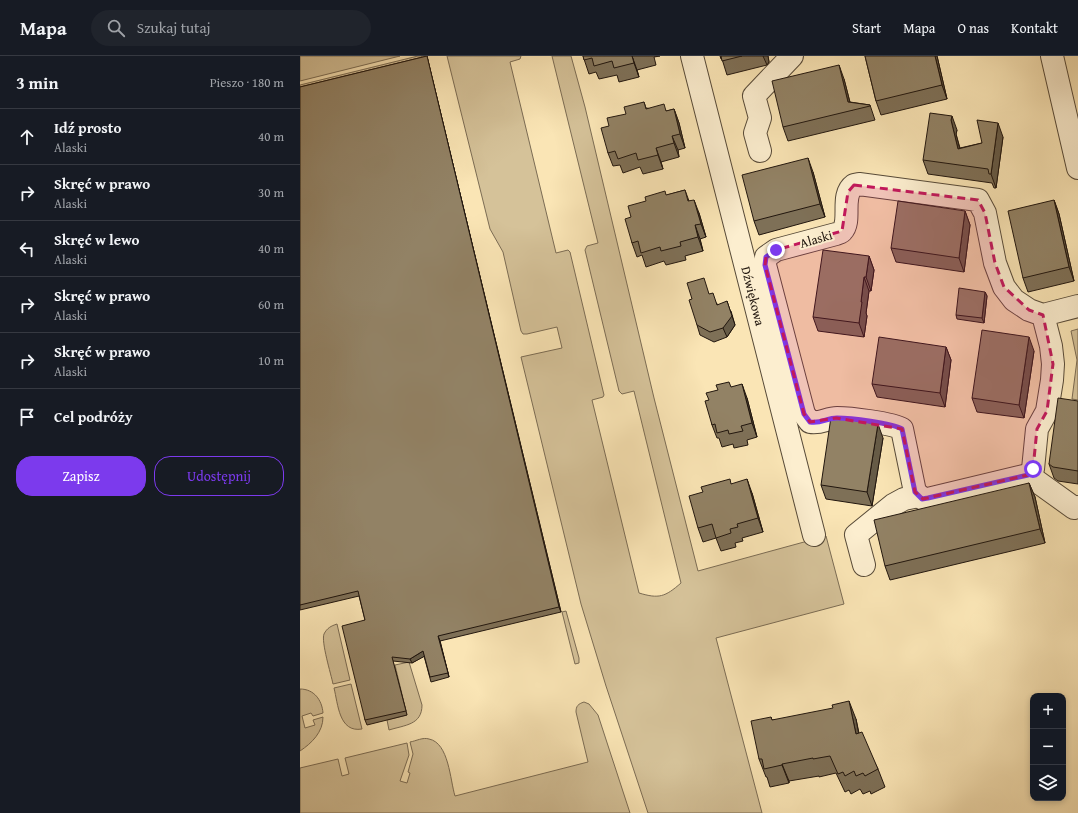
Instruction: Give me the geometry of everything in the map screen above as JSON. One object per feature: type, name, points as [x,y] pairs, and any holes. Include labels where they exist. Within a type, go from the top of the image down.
[{"type":"street","name":"Dźwiękowa","points":[[692,56],[814,536]]},
{"type":"street","points":[[760,151],[755,133],[760,118],[754,96],[792,56]]},
{"type":"street","points":[[1052,56],[1078,168]]},
{"type":"street","name":"Alaski","points":[[919,496],[915,492],[902,429],[892,425],[836,418],[817,423],[810,422],[804,414],[765,265],[766,257],[776,250],[836,234],[842,231],[845,225],[848,192],[854,185],[859,184],[978,200],[985,213],[995,264],[1004,287],[1014,300],[1029,310],[1043,315]]},
{"type":"street","points":[[864,565],[856,535],[893,505],[904,499],[919,496],[922,499],[928,498],[1028,475],[1033,469],[1037,429],[1047,411],[1052,380],[1052,358],[1043,315],[1078,306]]},
{"type":"street","points":[[1028,475],[1074,508],[1078,507]]},
{"type":"highlighted area","points":[[854,185],[978,200],[985,213],[995,263],[1004,287],[1029,310],[1043,315],[1053,364],[1047,411],[1037,429],[1033,469],[1028,475],[923,499],[915,492],[902,429],[836,418],[810,422],[804,414],[765,265],[766,257],[776,250],[842,231],[848,192]]},
{"type":"shaded area","points":[[300,56],[400,56],[300,81]]},
{"type":"shaded area","points":[[421,56],[428,61],[300,92],[300,85]]},
{"type":"shaded area","points":[[447,56],[521,56],[520,59],[510,62],[556,253],[568,250],[570,252],[604,395],[603,397],[592,400],[639,593],[652,596],[662,596],[681,583],[634,391],[622,394],[619,391],[585,250],[587,246],[598,243],[552,56],[571,56],[585,107],[654,398],[698,571],[826,536],[844,604],[716,638],[762,813],[648,813],[606,686],[581,604],[521,357],[562,348],[557,327],[527,334],[523,334],[521,331],[503,252],[490,229]]},
{"type":"shaded area","points":[[1078,329],[1078,400],[1072,399],[1077,360],[1071,331]]},
{"type":"shaded area","points":[[566,611],[579,658],[579,663],[575,664],[562,612]]},
{"type":"shaded area","points":[[337,624],[350,680],[333,684],[323,638],[324,634],[331,626]]},
{"type":"shaded area","points":[[409,662],[422,705],[421,712],[419,717],[412,723],[389,730],[387,720],[407,715],[395,665]]},
{"type":"shaded area","points":[[351,684],[362,729],[348,727],[341,716],[339,709],[334,688]]},
{"type":"shaded area","points":[[300,689],[305,689],[316,696],[321,704],[323,713],[313,716],[311,713],[302,716],[305,728],[315,725],[313,720],[323,717],[323,722],[316,737],[300,751]]},
{"type":"shaded area","points":[[584,702],[589,704],[598,715],[630,813],[300,813],[300,768],[338,759],[342,776],[349,774],[345,758],[407,743],[409,755],[400,781],[407,783],[410,773],[408,772],[413,754],[410,742],[422,739],[429,739],[436,742],[441,747],[448,763],[455,796],[588,762],[576,712],[576,708]]},
{"type":"building","points":[[427,56],[559,607],[438,636],[448,673],[430,677],[423,651],[410,659],[392,657],[406,711],[365,720],[342,626],[365,620],[358,591],[300,605],[300,87]]},
{"type":"building","points":[[583,56],[632,56],[634,63],[614,68],[612,61],[594,66],[592,58],[584,60]]},
{"type":"building","points":[[721,56],[742,56],[722,61]]},
{"type":"building","points":[[865,56],[935,56],[942,85],[876,101]]},
{"type":"building","points":[[839,65],[848,102],[870,106],[783,127],[772,81]]},
{"type":"building","points":[[644,102],[646,109],[664,104],[666,111],[674,109],[680,134],[672,136],[674,143],[656,148],[658,155],[638,160],[636,153],[618,159],[615,151],[608,153],[601,128],[609,126],[607,118],[626,114],[624,107]]},
{"type":"building","points":[[930,113],[952,116],[951,120],[958,149],[982,143],[977,120],[998,123],[991,174],[989,174],[988,169],[923,160]]},
{"type":"building","points":[[808,158],[820,204],[754,221],[742,175]]},
{"type":"building","points":[[685,190],[688,201],[694,200],[701,224],[695,225],[698,237],[680,242],[681,246],[661,251],[660,247],[641,253],[638,241],[632,243],[625,219],[631,217],[628,206],[646,201],[645,197],[665,191],[666,195]]},
{"type":"building","points":[[1054,200],[1069,267],[1023,278],[1008,211]]},
{"type":"building","points":[[898,201],[965,211],[959,258],[891,248]]},
{"type":"building","points":[[823,250],[869,256],[866,277],[864,277],[859,323],[813,317]]},
{"type":"building","points":[[704,278],[709,294],[713,293],[717,305],[727,301],[732,316],[723,328],[710,332],[697,325],[689,300],[692,299],[687,283]]},
{"type":"building","points":[[959,288],[985,292],[982,318],[956,315]]},
{"type":"building","points":[[982,330],[1029,337],[1019,405],[972,398]]},
{"type":"building","points":[[879,337],[946,347],[940,393],[872,384]]},
{"type":"building","points":[[729,382],[731,387],[742,384],[752,423],[741,426],[743,431],[729,434],[728,430],[717,433],[715,424],[712,425],[705,401],[709,400],[706,393],[718,390],[716,385]]},
{"type":"building","points":[[1058,398],[1078,401],[1078,471],[1053,467],[1049,464]]},
{"type":"building","points":[[831,417],[878,424],[867,492],[821,485]]},
{"type":"building","points":[[730,479],[731,484],[747,479],[758,518],[737,524],[738,527],[730,529],[731,533],[716,538],[712,524],[698,528],[689,496],[703,492],[701,487]]},
{"type":"building","points":[[1029,483],[1040,529],[885,566],[874,520]]},
{"type":"building","points":[[849,701],[856,734],[862,732],[878,769],[865,776],[863,773],[856,776],[854,771],[845,776],[843,772],[838,774],[830,756],[782,764],[764,769],[762,759],[759,759],[751,721],[771,717],[772,720],[833,708],[832,705]]},
{"type":"route","points":[[776,250],[766,257],[765,265],[804,414],[810,422],[817,423],[836,418],[892,425],[902,429],[915,492],[922,499],[1028,475],[1033,469]]}]
